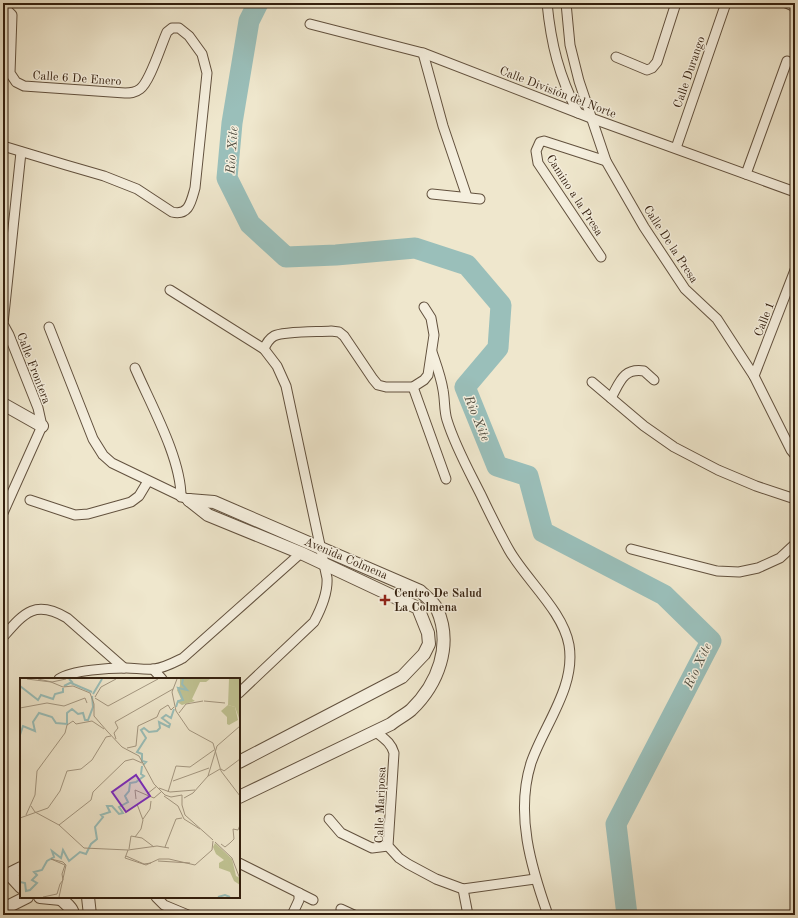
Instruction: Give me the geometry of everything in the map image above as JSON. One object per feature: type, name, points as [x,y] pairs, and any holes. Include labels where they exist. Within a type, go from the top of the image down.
[{"type":"street","points":[[547,3],[553,50],[568,93],[578,113]]},
{"type":"street","name":"Calle De la Presa","points":[[566,3],[570,45],[579,81],[606,161],[644,227],[685,289],[717,319],[754,376],[795,455]]},
{"type":"street","points":[[616,58],[647,70],[652,68],[657,62],[676,3]]},
{"type":"street","name":"Calle Durango","points":[[676,148],[726,3]]},
{"type":"street","points":[[786,3],[795,7]]},
{"type":"street","name":"Calle 6 De Enero","points":[[3,8],[12,15],[10,73],[16,82],[24,86],[125,93],[134,92],[142,87],[147,80],[167,32],[172,28],[179,28],[188,36],[202,54],[206,73],[195,188],[190,204],[184,212],[172,212],[137,188],[104,176],[21,152]]},
{"type":"street","name":"Calle División del Norte","points":[[310,24],[423,53],[591,118],[795,192]]},
{"type":"street","points":[[423,53],[443,126],[467,197]]},
{"type":"street","points":[[746,174],[787,61]]},
{"type":"street","name":"Camino a la Presa","points":[[601,257],[538,163],[536,151],[540,142],[544,141],[606,161]]},
{"type":"street","points":[[3,146],[21,152]]},
{"type":"street","name":"Calle Frontera","points":[[21,152],[3,324],[9,335],[38,408],[42,426]]},
{"type":"street","points":[[432,194],[480,199]]},
{"type":"street","name":"Calle 1","points":[[754,376],[795,270]]},
{"type":"street","points":[[170,290],[264,349],[277,366],[286,386],[324,564]]},
{"type":"street","points":[[264,349],[268,341],[274,336],[331,331],[339,332],[344,336],[378,385],[386,387],[413,387],[424,380],[428,375],[432,352],[434,335],[431,318],[424,307]]},
{"type":"street","name":"Avenida Colmena","points":[[49,327],[93,439],[102,455],[112,463],[185,499],[208,515],[301,553],[418,608],[428,633],[429,644],[424,654],[402,677],[240,761]]},
{"type":"street","points":[[432,352],[443,389],[446,419],[467,468],[510,551],[561,622],[569,645],[569,663],[564,685],[532,762],[524,799],[526,833],[536,879],[548,915]]},
{"type":"street","points":[[135,368],[177,467],[185,499]]},
{"type":"street","points":[[611,398],[623,376],[631,371],[644,371],[654,380]]},
{"type":"street","points":[[592,382],[644,426],[674,447],[718,470],[756,486],[795,499]]},
{"type":"street","points":[[413,387],[446,479]]},
{"type":"street","points":[[3,404],[42,426],[3,513]]},
{"type":"street","points":[[30,500],[75,514],[88,514],[130,502],[139,496],[148,481]]},
{"type":"street","name":"Avenida Colmena","points":[[185,499],[214,502],[420,591],[437,608],[443,630],[444,647],[437,675],[410,711],[391,724],[240,796]]},
{"type":"street","points":[[631,549],[717,571],[739,572],[758,568],[780,558],[795,544]]},
{"type":"street","points":[[60,678],[73,673],[124,668],[153,669],[163,667],[182,658],[301,553]]},
{"type":"street","name":"Avenida Colmena","points":[[240,692],[314,622],[320,610],[326,588],[327,578],[324,564]]},
{"type":"street","points":[[3,637],[19,618],[24,615],[38,609],[57,612],[67,618],[124,668]]},
{"type":"street","points":[[153,669],[161,678]]},
{"type":"street","name":"Calle Mariposa","points":[[375,731],[388,741],[394,753],[388,846],[399,858],[408,864],[436,879],[463,889]]},
{"type":"street","points":[[329,819],[341,833],[350,838],[372,848],[388,846]]},
{"type":"street","points":[[240,864],[313,900]]},
{"type":"street","points":[[20,868],[6,875],[20,886]]},
{"type":"street","points":[[468,915],[463,889],[536,879]]},
{"type":"street","points":[[292,915],[299,900],[299,893]]},
{"type":"street","points":[[3,909],[25,898]]},
{"type":"street","points":[[63,898],[73,912],[73,915]]},
{"type":"street","points":[[88,898],[90,915]]},
{"type":"street","points":[[157,898],[164,905],[188,915]]},
{"type":"street","points":[[341,909],[354,915]]},
{"type":"waterway","name":"Rio Xite","points":[[258,3],[249,21],[232,123],[227,178],[250,224],[286,257],[336,255],[415,248],[467,265],[501,305],[498,348],[465,387],[497,466],[528,476],[543,532],[664,595],[711,641],[616,824],[627,915]]},
{"type":"place","name":"Centro De Salud La Colmena","points":[[385,600]]}]
